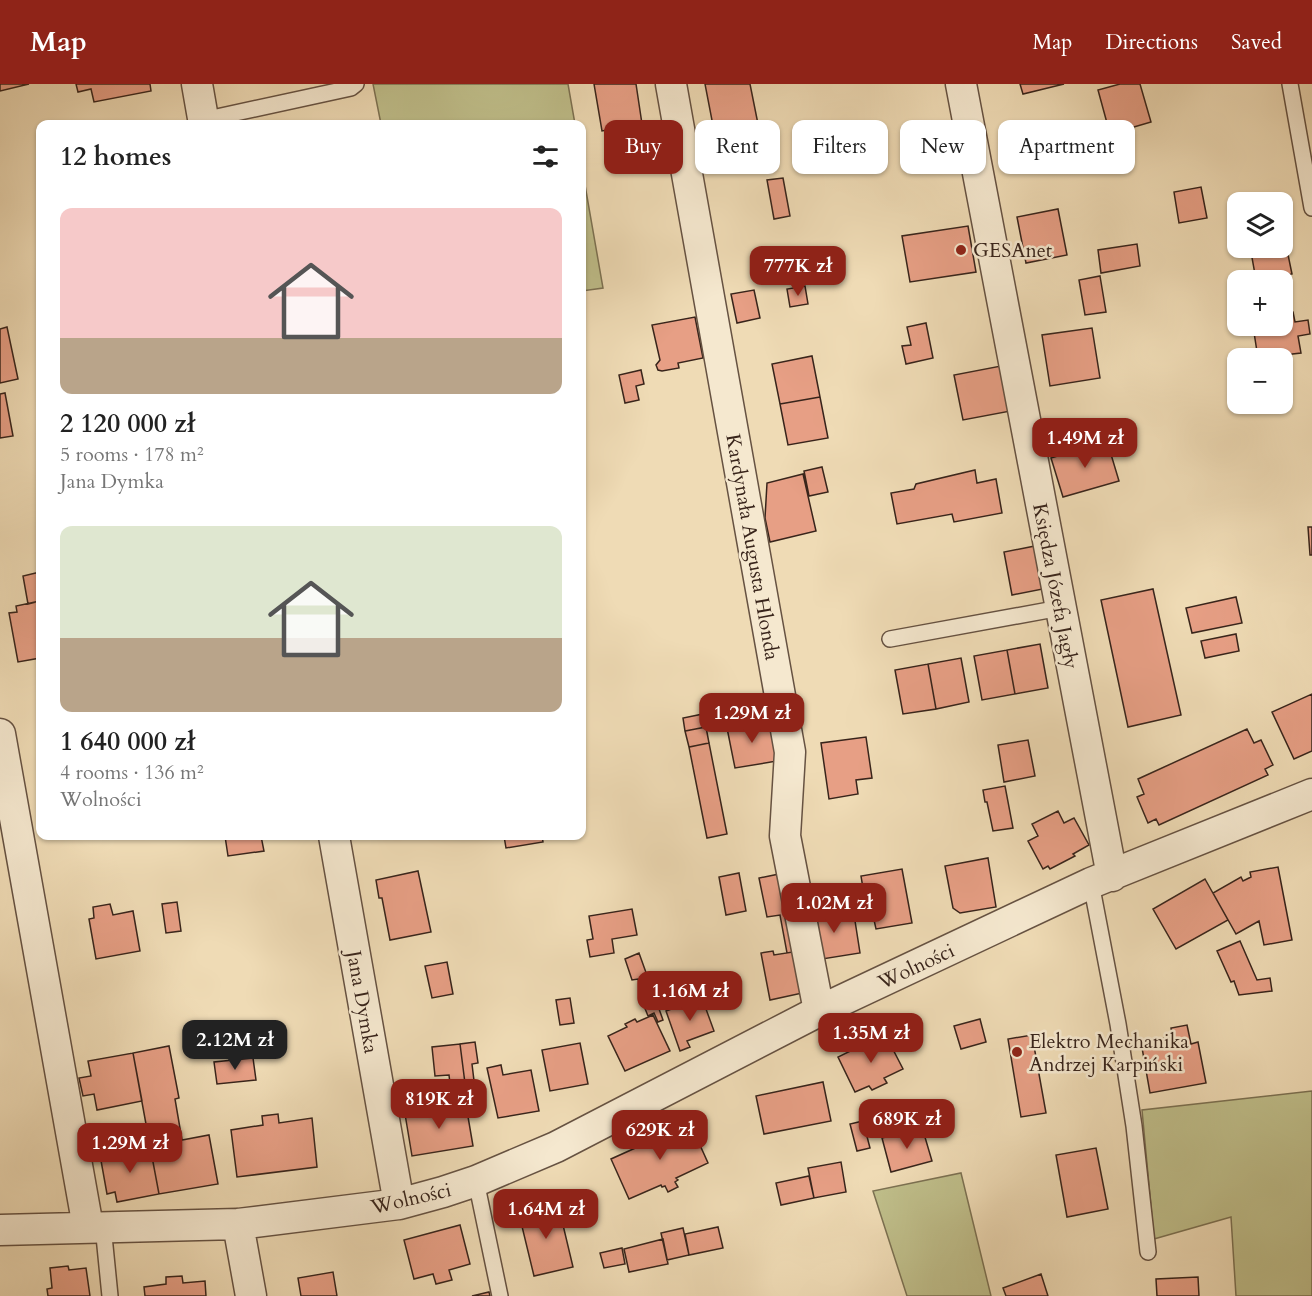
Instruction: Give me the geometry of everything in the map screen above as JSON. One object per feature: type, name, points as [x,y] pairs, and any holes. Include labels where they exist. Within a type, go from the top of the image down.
[{"type":"street","points":[[197,84],[204,120]]},
{"type":"street","name":"Kardynała Augusta Hlonda","points":[[671,84],[790,752],[784,836],[819,1011]]},
{"type":"street","name":"Księdza Józefa Jagły","points":[[961,84],[1060,608],[1102,880]]},
{"type":"street","points":[[0,734],[96,1226]]},
{"type":"street","name":"Wolności","points":[[0,1230],[238,1224],[399,1204],[443,1192],[476,1181],[556,1146],[819,1011],[1102,880],[1312,794]]},
{"type":"street","name":"Jana Dymka","points":[[335,840],[399,1204]]},
{"type":"street","points":[[238,1224],[251,1296]]},
{"type":"lane","points":[[213,120],[351,88],[356,84]]},
{"type":"lane","points":[[1290,84],[1312,208]]},
{"type":"lane","points":[[890,639],[1060,608]]},
{"type":"lane","points":[[1102,880],[1148,1252]]},
{"type":"lane","points":[[476,1181],[500,1296]]},
{"type":"lane","points":[[96,1226],[110,1296]]},
{"type":"shaded area","points":[[373,84],[568,84],[574,120],[380,120]]},
{"type":"shaded area","points":[[586,191],[603,288],[586,290]]},
{"type":"shaded area","points":[[1312,1091],[1312,1296],[1236,1296],[1231,1217],[1154,1239],[1142,1110]]},
{"type":"shaded area","points":[[961,1173],[991,1296],[907,1296],[873,1191]]},
{"type":"building","points":[[0,84],[29,84],[0,91]]},
{"type":"building","points":[[76,84],[150,84],[151,91],[94,102],[91,89],[78,92]]},
{"type":"building","points":[[594,84],[636,84],[641,120],[604,120],[604,131],[602,131]]},
{"type":"building","points":[[705,84],[750,84],[757,120],[712,120]]},
{"type":"building","points":[[1020,84],[1064,84],[1023,94]]},
{"type":"building","points":[[1120,84],[1140,84],[1151,122],[1135,127],[1135,120],[1106,120],[1098,90]]},
{"type":"building","points":[[783,178],[790,216],[774,219],[767,180]]},
{"type":"building","points":[[1201,187],[1207,218],[1179,223],[1174,192]]},
{"type":"building","points":[[1058,209],[1067,255],[1026,263],[1017,217]]},
{"type":"building","points":[[968,226],[976,272],[910,282],[902,236]]},
{"type":"building","points":[[1137,244],[1140,266],[1101,273],[1098,250]]},
{"type":"building","points":[[1252,258],[1289,258],[1291,270],[1254,270]]},
{"type":"building","points":[[1100,276],[1106,312],[1085,315],[1079,280]]},
{"type":"building","points":[[805,286],[808,304],[790,307],[787,289]]},
{"type":"building","points":[[754,290],[760,318],[737,323],[731,294]]},
{"type":"building","points":[[1293,312],[1295,322],[1308,320],[1310,334],[1298,336],[1301,353],[1293,354],[1293,348],[1256,348],[1255,336],[1293,336]]},
{"type":"building","points":[[695,317],[703,358],[678,363],[679,368],[658,370],[656,365],[660,360],[652,325]]},
{"type":"building","points":[[926,323],[933,358],[906,364],[902,346],[911,345],[907,327]]},
{"type":"building","points":[[7,327],[18,379],[0,383],[0,329]]},
{"type":"building","points":[[1092,328],[1100,378],[1050,386],[1042,335]]},
{"type":"building","points":[[812,356],[820,397],[780,404],[772,364]]},
{"type":"building","points":[[1006,365],[1016,410],[963,420],[954,375]]},
{"type":"building","points":[[641,370],[644,384],[636,386],[639,400],[625,403],[619,375]]},
{"type":"building","points":[[5,393],[13,436],[0,438],[0,394]]},
{"type":"building","points":[[820,397],[828,438],[788,445],[780,404]]},
{"type":"building","points":[[1107,441],[1119,481],[1063,497],[1051,458]]},
{"type":"building","points":[[822,467],[828,492],[809,496],[804,471]]},
{"type":"building","points":[[975,470],[977,483],[996,479],[1002,513],[954,522],[952,514],[897,524],[891,493],[914,489],[916,484]]},
{"type":"building","points":[[803,474],[816,531],[770,542],[765,518],[767,483]]},
{"type":"building","points":[[1308,527],[1312,527],[1312,555],[1310,555]]},
{"type":"building","points":[[1045,544],[1053,587],[1012,595],[1004,552]]},
{"type":"building","points":[[36,573],[36,602],[28,604],[23,576]]},
{"type":"building","points":[[1153,589],[1181,715],[1128,727],[1101,600]]},
{"type":"building","points":[[1236,597],[1242,623],[1192,633],[1186,608]]},
{"type":"building","points":[[36,602],[36,659],[18,662],[9,613],[17,612],[16,606]]},
{"type":"building","points":[[1236,634],[1239,651],[1205,658],[1201,641]]},
{"type":"building","points":[[1040,644],[1048,688],[1015,694],[1007,650]]},
{"type":"building","points":[[1007,650],[1015,694],[982,700],[974,656]]},
{"type":"building","points":[[961,658],[969,702],[936,709],[928,664]]},
{"type":"building","points":[[928,664],[936,709],[903,714],[895,670]]},
{"type":"building","points":[[1312,694],[1312,751],[1294,759],[1272,712]]},
{"type":"building","points":[[703,714],[706,727],[685,731],[683,718]]},
{"type":"building","points":[[769,720],[777,761],[735,768],[727,728]]},
{"type":"building","points":[[706,727],[709,743],[689,747],[685,731]]},
{"type":"building","points":[[1247,729],[1254,743],[1261,740],[1273,765],[1265,769],[1268,775],[1159,825],[1156,819],[1148,823],[1137,797],[1144,794],[1138,779]]},
{"type":"building","points":[[866,737],[872,778],[856,780],[858,794],[829,799],[821,743]]},
{"type":"building","points":[[1028,740],[1035,776],[1004,782],[998,745]]},
{"type":"building","points":[[709,743],[727,834],[707,838],[689,747]]},
{"type":"building","points":[[1005,786],[1013,828],[993,831],[983,790]]},
{"type":"building","points":[[1058,811],[1064,823],[1074,818],[1089,845],[1073,854],[1075,856],[1050,869],[1048,866],[1043,869],[1028,841],[1038,836],[1032,824]]},
{"type":"building","points":[[226,840],[262,840],[264,851],[228,856]]},
{"type":"building","points":[[505,840],[543,840],[543,842],[506,848]]},
{"type":"building","points":[[988,858],[996,907],[960,913],[953,908],[945,866]]},
{"type":"building","points":[[1278,867],[1292,940],[1264,945],[1259,921],[1236,934],[1213,893],[1241,877],[1243,881],[1251,877],[1250,872]]},
{"type":"building","points":[[902,869],[912,923],[876,929],[872,911],[867,912],[861,876]]},
{"type":"building","points":[[418,871],[431,932],[390,940],[376,880]]},
{"type":"building","points":[[739,873],[746,911],[726,915],[719,877]]},
{"type":"building","points":[[784,873],[799,951],[787,953],[780,915],[767,917],[759,878]]},
{"type":"building","points":[[1205,879],[1228,920],[1176,949],[1153,909]]},
{"type":"building","points":[[177,902],[181,931],[166,933],[162,904]]},
{"type":"building","points":[[110,904],[113,915],[133,911],[140,951],[96,959],[89,919],[94,918],[93,907]]},
{"type":"building","points":[[853,908],[860,953],[816,960],[808,916]]},
{"type":"building","points":[[632,909],[637,935],[612,939],[614,953],[590,957],[587,940],[593,939],[589,916]]},
{"type":"building","points":[[1240,941],[1257,980],[1270,978],[1272,991],[1239,995],[1217,951]]},
{"type":"building","points":[[773,951],[774,955],[799,951],[807,992],[770,1000],[761,953]]},
{"type":"building","points":[[639,953],[663,1020],[658,1022],[654,1013],[648,1016],[642,1001],[645,1000],[638,979],[632,980],[625,959]]},
{"type":"building","points":[[447,962],[453,994],[432,998],[425,966]]},
{"type":"building","points":[[660,984],[664,996],[655,999],[651,988]]},
{"type":"building","points":[[570,998],[574,1023],[560,1025],[556,1000]]},
{"type":"building","points":[[702,998],[714,1031],[687,1041],[690,1047],[680,1051],[666,1011]]},
{"type":"building","points":[[653,1015],[670,1051],[625,1071],[608,1036],[627,1027],[625,1024],[635,1019],[637,1022]]},
{"type":"building","points":[[980,1019],[986,1042],[961,1049],[954,1026]]},
{"type":"building","points":[[1187,1025],[1191,1044],[1198,1042],[1206,1083],[1150,1093],[1141,1042],[1173,1037],[1171,1028]]},
{"type":"building","points":[[885,1034],[903,1069],[884,1078],[887,1083],[872,1090],[869,1086],[855,1092],[838,1057]]},
{"type":"building","points":[[1032,1035],[1046,1113],[1021,1117],[1008,1039]]},
{"type":"building","points":[[475,1042],[478,1063],[472,1064],[475,1089],[466,1091],[460,1044]]},
{"type":"building","points":[[580,1043],[588,1084],[550,1091],[542,1050]]},
{"type":"building","points":[[460,1044],[466,1091],[451,1092],[449,1075],[435,1076],[432,1047]]},
{"type":"building","points":[[169,1046],[179,1098],[175,1099],[182,1140],[150,1146],[133,1053]]},
{"type":"building","points":[[133,1053],[142,1101],[97,1110],[94,1094],[83,1096],[79,1078],[91,1076],[88,1061]]},
{"type":"building","points":[[253,1058],[256,1080],[217,1084],[214,1062]]},
{"type":"building","points":[[501,1065],[503,1075],[531,1070],[539,1111],[498,1118],[487,1068]]},
{"type":"building","points":[[823,1082],[831,1121],[764,1134],[756,1096]]},
{"type":"building","points":[[466,1105],[473,1146],[412,1156],[405,1114]]},
{"type":"building","points":[[278,1114],[279,1123],[312,1118],[317,1167],[237,1177],[231,1130],[263,1125],[262,1116]]},
{"type":"building","points":[[863,1121],[870,1148],[857,1151],[850,1124]]},
{"type":"building","points":[[690,1123],[708,1163],[676,1178],[678,1180],[675,1182],[678,1187],[668,1192],[665,1186],[661,1185],[629,1199],[611,1159],[642,1145],[641,1142]]},
{"type":"building","points":[[922,1127],[932,1161],[891,1172],[882,1138]]},
{"type":"building","points":[[209,1135],[218,1184],[159,1194],[150,1146]]},
{"type":"building","points":[[150,1146],[159,1194],[117,1202],[115,1192],[107,1194],[100,1155]]},
{"type":"building","points":[[1096,1148],[1108,1209],[1067,1217],[1056,1155]]},
{"type":"building","points":[[841,1162],[846,1192],[814,1198],[808,1168]]},
{"type":"building","points":[[809,1176],[814,1198],[781,1205],[776,1183]]},
{"type":"building","points":[[558,1204],[573,1267],[534,1276],[519,1214]]},
{"type":"building","points":[[460,1225],[470,1264],[449,1270],[452,1280],[436,1284],[433,1274],[414,1279],[404,1240]]},
{"type":"building","points":[[718,1227],[723,1248],[689,1255],[685,1234]]},
{"type":"building","points":[[683,1228],[689,1255],[667,1260],[661,1233]]},
{"type":"building","points":[[663,1239],[668,1264],[629,1272],[624,1249]]},
{"type":"building","points":[[622,1248],[625,1264],[604,1268],[600,1253]]},
{"type":"building","points":[[68,1266],[69,1270],[86,1268],[90,1296],[48,1296],[47,1289],[52,1288],[50,1268]]},
{"type":"building","points":[[333,1272],[337,1296],[301,1296],[298,1278]]},
{"type":"building","points":[[1041,1274],[1048,1296],[1006,1296],[1003,1288]]},
{"type":"building","points":[[182,1276],[183,1283],[205,1281],[206,1296],[145,1296],[144,1287],[166,1284],[166,1277]]},
{"type":"building","points":[[1198,1277],[1199,1296],[1157,1296],[1156,1279]]},
{"type":"building","points":[[489,1292],[490,1296],[472,1296]]},
{"type":"place","name":"GESAnet","points":[[961,250]]},
{"type":"place","name":"Elektro Mechanika Andrzej Karpiński","points":[[1017,1052]]}]
